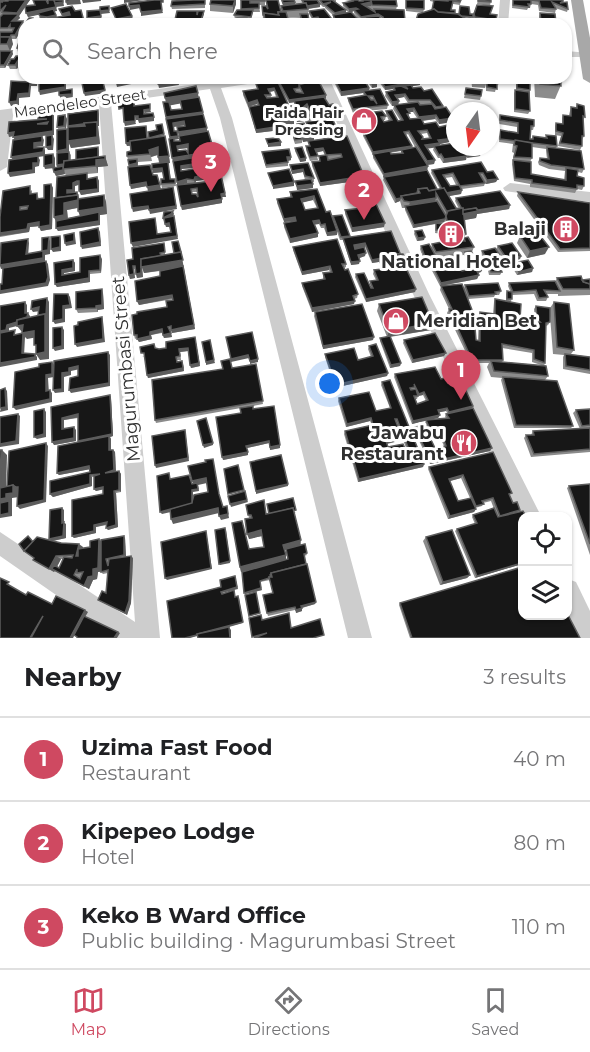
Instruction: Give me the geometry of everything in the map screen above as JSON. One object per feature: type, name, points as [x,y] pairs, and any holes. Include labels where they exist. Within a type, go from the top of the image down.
[{"type":"main road","points":[[577,0],[590,79]]},
{"type":"street","points":[[504,18],[505,0]]},
{"type":"street","points":[[572,54],[586,55]]},
{"type":"street","name":"Maendeleo Street","points":[[3,113],[222,84]]},
{"type":"street","points":[[326,84],[421,294],[529,512]]},
{"type":"street","points":[[214,85],[226,118],[360,638]]},
{"type":"street","name":"Magurumbasi Street","points":[[105,100],[148,638]]},
{"type":"street","points":[[0,167],[3,113]]},
{"type":"street","points":[[510,188],[590,197]]},
{"type":"street","points":[[0,543],[138,638]]},
{"type":"street","points":[[572,600],[590,636]]},
{"type":"building","points":[[0,0],[26,0],[17,13],[2,12],[6,5],[0,11],[0,2],[3,2]]},
{"type":"building","points":[[33,0],[46,0],[48,4],[48,0],[54,0],[56,7],[26,13],[25,6],[35,5]]},
{"type":"building","points":[[163,0],[162,10],[141,12],[139,5],[129,6],[129,3]]},
{"type":"building","points":[[205,0],[205,4],[171,6],[172,1]]},
{"type":"building","points":[[211,0],[235,0],[233,6],[210,4]]},
{"type":"building","points":[[241,0],[265,1],[250,1],[250,3],[259,3],[259,8],[241,9]]},
{"type":"building","points":[[266,0],[278,0],[281,12],[278,12],[278,15],[264,13],[263,15],[262,6],[268,9]]},
{"type":"building","points":[[282,0],[294,0],[295,2],[283,3]]},
{"type":"building","points":[[302,0],[317,0],[320,4],[307,6]]},
{"type":"building","points":[[320,0],[332,0],[346,10],[335,13],[325,5],[331,2],[323,4]]},
{"type":"building","points":[[371,0],[371,2],[362,4],[375,12],[374,9],[404,10],[405,18],[383,18],[378,14],[361,17],[354,10],[358,9],[349,9],[343,3]]},
{"type":"building","points":[[371,0],[396,0],[397,6],[372,5]]},
{"type":"building","points":[[406,0],[424,0],[424,9],[406,8]]},
{"type":"building","points":[[434,0],[461,0],[460,2],[453,1],[451,10],[455,10],[455,13],[432,10]]},
{"type":"building","points":[[513,0],[531,0],[531,4],[528,4],[529,7],[513,5]]},
{"type":"building","points":[[531,0],[563,0],[560,3],[567,2],[568,9],[552,2],[556,9],[541,8],[539,1]]},
{"type":"building","points":[[306,3],[308,9],[283,11],[281,6]]},
{"type":"building","points":[[126,4],[132,16],[116,18],[111,8]]},
{"type":"building","points":[[477,5],[493,6],[490,14],[497,15],[496,18],[482,18],[475,17]]},
{"type":"building","points":[[72,6],[75,11],[81,10],[83,18],[53,18],[70,15],[69,12],[62,14],[59,9]]},
{"type":"building","points":[[109,6],[109,10],[100,11],[100,7]]},
{"type":"building","points":[[460,6],[469,7],[473,17],[461,16]]},
{"type":"building","points":[[53,9],[56,15],[47,17],[40,16],[38,13]]},
{"type":"building","points":[[324,9],[331,18],[313,18],[309,11]]},
{"type":"building","points":[[434,9],[438,12],[458,14],[464,18],[417,18],[418,14]]},
{"type":"building","points":[[100,10],[101,16],[87,18],[87,11]]},
{"type":"building","points":[[237,10],[253,10],[251,17],[234,15]]},
{"type":"building","points":[[177,11],[197,11],[197,15],[198,11],[204,11],[202,18],[175,18]]},
{"type":"building","points":[[278,12],[286,12],[288,18],[265,18],[264,13],[279,15]]},
{"type":"building","points":[[351,12],[357,18],[335,18],[333,15]]},
{"type":"building","points":[[540,13],[555,14],[555,18],[541,18]]},
{"type":"building","points":[[3,14],[19,14],[12,21],[18,21],[18,30],[15,35],[0,37],[0,32],[12,32],[14,28],[10,28],[10,25],[8,28],[0,28],[0,17]]},
{"type":"building","points":[[300,14],[308,14],[309,18],[301,18]]},
{"type":"building","points":[[0,37],[10,37],[7,44],[0,44]]},
{"type":"building","points":[[0,51],[12,51],[4,65],[0,65]]},
{"type":"building","points":[[18,56],[18,60],[15,65],[8,65],[11,59]]},
{"type":"building","points":[[11,81],[18,81],[18,84],[30,84],[29,93],[18,94],[17,101],[9,102]]},
{"type":"building","points":[[39,84],[65,84],[65,87],[39,91]]},
{"type":"building","points":[[82,84],[104,84],[105,90],[84,93]]},
{"type":"building","points":[[256,84],[279,84],[288,104],[286,107],[294,120],[279,122],[281,126],[256,130],[249,107],[259,105],[257,100],[248,103],[243,91],[258,89]],"holes":[[[274,88],[278,97],[267,98],[265,95],[271,95],[268,89]],[[280,107],[282,112],[273,113],[272,110]]]},
{"type":"building","points":[[280,84],[320,84],[326,95],[289,100]],"holes":[[[299,85],[303,93],[296,92],[294,89],[299,88]]]},
{"type":"building","points":[[337,84],[367,84],[369,88],[341,92]]},
{"type":"building","points":[[383,84],[402,84],[385,87]]},
{"type":"building","points":[[487,84],[497,84],[497,89],[487,87]]},
{"type":"building","points":[[517,84],[530,84],[530,90],[517,88]]},
{"type":"building","points":[[411,85],[413,88],[421,87],[424,91],[432,89],[443,106],[436,107],[430,100],[409,100],[405,94],[395,95],[399,101],[392,102],[386,92],[401,86],[408,89],[405,86]]},
{"type":"building","points":[[196,86],[198,93],[165,98],[164,93]]},
{"type":"building","points":[[466,88],[482,90],[481,96],[465,94]]},
{"type":"building","points":[[72,89],[72,94],[59,95],[59,91]]},
{"type":"building","points":[[380,89],[388,105],[353,109],[348,98],[366,95],[363,91]]},
{"type":"building","points":[[515,90],[529,92],[530,111],[515,109]]},
{"type":"building","points":[[199,97],[203,112],[166,117],[163,102],[169,102],[171,110],[182,109],[180,100]]},
{"type":"building","points":[[324,97],[329,105],[333,104],[337,114],[297,119],[291,106],[296,105],[294,101]],"holes":[[[307,104],[311,113],[303,114],[301,109]]]},
{"type":"building","points":[[135,99],[134,106],[150,104],[150,109],[144,110],[144,114],[153,113],[154,117],[138,119],[138,116],[135,116],[135,121],[124,122],[123,108],[119,109],[118,102]]},
{"type":"building","points":[[418,102],[420,105],[432,104],[435,109],[446,107],[446,119],[439,120],[436,115],[419,117],[414,108],[407,109],[410,119],[421,118],[424,124],[436,122],[439,127],[446,125],[446,139],[438,140],[440,143],[425,145],[435,160],[427,161],[409,131],[404,132],[412,146],[373,152],[363,132],[368,130],[363,130],[355,111],[364,109],[367,113],[382,111],[386,116],[381,117],[384,122],[392,120],[386,111],[392,110],[398,121],[403,120],[394,105]],"holes":[[[427,130],[431,138],[422,139],[418,131]]]},
{"type":"building","points":[[577,104],[584,106],[582,146],[560,143],[563,133],[556,131],[556,123],[563,124],[563,115],[571,116],[571,107],[577,108]]},
{"type":"building","points":[[53,110],[53,131],[13,137],[14,132],[8,133],[9,122],[47,119],[38,119],[38,112]]},
{"type":"building","points":[[98,110],[98,122],[68,126],[68,114]]},
{"type":"building","points":[[203,114],[207,128],[178,132],[177,127],[185,126],[184,121],[173,123],[174,131],[177,131],[178,136],[170,137],[166,119]]},
{"type":"building","points":[[65,115],[64,126],[57,127],[58,116]]},
{"type":"building","points":[[500,115],[534,120],[530,139],[533,139],[533,136],[547,138],[546,135],[556,136],[557,146],[500,139],[500,130],[518,133],[518,123],[500,120]]},
{"type":"building","points":[[332,118],[339,133],[324,136],[322,131],[316,132],[313,125],[308,126],[306,122]]},
{"type":"building","points":[[97,122],[97,137],[68,141],[68,127],[85,126],[84,123]]},
{"type":"building","points":[[304,123],[308,132],[312,132],[314,137],[303,139],[297,124]]},
{"type":"building","points":[[162,124],[164,134],[149,138],[148,132],[157,130],[156,125]]},
{"type":"building","points":[[292,125],[294,129],[288,130],[286,126]]},
{"type":"building","points":[[146,126],[147,139],[126,143],[125,128]]},
{"type":"building","points":[[67,129],[67,149],[57,151],[57,130]]},
{"type":"building","points":[[208,131],[214,151],[172,158],[169,139],[174,138],[174,141],[180,141],[179,136]],"holes":[[[188,144],[188,153],[186,150],[178,151],[177,146]]]},
{"type":"building","points":[[300,133],[302,139],[295,140],[293,134]]},
{"type":"building","points":[[52,135],[52,146],[46,147],[46,136]]},
{"type":"building","points":[[42,136],[42,142],[34,143],[34,148],[44,147],[43,152],[11,157],[13,140]]},
{"type":"building","points":[[165,136],[169,156],[158,157],[158,147],[149,150],[150,154],[127,156],[127,152],[131,151],[130,141]]},
{"type":"building","points":[[347,136],[364,176],[320,183],[312,162],[320,161],[319,156],[326,155],[323,148],[315,149],[318,156],[310,157],[306,146],[310,146],[308,141]],"holes":[[[341,154],[342,157],[328,160],[327,155]]]},
{"type":"building","points":[[275,138],[281,142],[268,144],[266,139]]},
{"type":"building","points":[[515,140],[532,143],[532,158],[514,157],[517,146],[514,145]]},
{"type":"building","points":[[446,144],[446,156],[467,156],[444,159],[434,146]]},
{"type":"building","points":[[98,147],[98,157],[76,160],[76,150]]},
{"type":"building","points":[[302,147],[306,158],[300,159],[295,148]]},
{"type":"building","points":[[416,147],[428,166],[384,174],[373,154],[390,151],[391,154],[403,153],[401,150]]},
{"type":"building","points":[[547,147],[581,151],[584,169],[551,165],[540,161],[540,158],[549,159]]},
{"type":"building","points":[[289,149],[291,157],[287,157],[288,162],[266,165],[262,152]]},
{"type":"building","points":[[69,152],[69,161],[57,165],[57,153]]},
{"type":"building","points":[[53,154],[53,164],[44,166],[44,155]]},
{"type":"building","points":[[216,154],[221,173],[177,182],[173,161]],"holes":[[[193,164],[194,169],[181,171],[181,166]]]},
{"type":"building","points":[[38,156],[38,163],[33,163],[33,170],[8,173],[9,160]]},
{"type":"building","points":[[105,156],[105,159],[96,160],[96,166],[63,169],[64,161]]},
{"type":"building","points":[[137,159],[137,163],[129,165],[128,160]]},
{"type":"building","points":[[513,160],[531,162],[531,174],[566,180],[566,168],[578,170],[577,176],[584,178],[584,186],[577,185],[577,189],[532,183],[532,180],[515,178]]},
{"type":"building","points":[[168,162],[170,179],[175,179],[175,183],[161,184],[161,179],[164,179],[162,168],[152,169],[152,164]]},
{"type":"building","points":[[481,162],[487,172],[493,171],[498,179],[487,180],[483,173],[479,173],[485,183],[460,186],[453,173],[443,175],[450,186],[459,185],[462,190],[446,193],[432,170]]},
{"type":"building","points":[[308,163],[314,178],[305,176],[303,169],[292,171],[290,165]]},
{"type":"building","points":[[150,165],[160,185],[147,187],[146,182],[130,185],[128,167]]},
{"type":"building","points":[[63,166],[63,170],[54,172],[53,168]]},
{"type":"building","points":[[289,169],[294,182],[273,186],[268,173]]},
{"type":"building","points":[[427,170],[437,189],[428,191],[427,188],[418,189],[417,193],[396,199],[384,177]]},
{"type":"building","points":[[87,173],[87,179],[97,177],[98,189],[79,191],[79,181],[77,181],[73,183],[73,190],[67,190],[67,193],[77,192],[77,195],[56,198],[57,177]]},
{"type":"building","points":[[221,175],[225,193],[221,194],[222,199],[181,206],[177,185],[215,181],[214,176]],"holes":[[[197,188],[198,197],[192,194],[191,189]]]},
{"type":"building","points":[[311,179],[313,184],[297,186],[295,181]]},
{"type":"building","points":[[51,184],[50,225],[39,227],[39,222],[28,224],[27,229],[0,233],[3,191],[30,186],[30,194],[37,193],[37,199],[44,198],[44,185]]},
{"type":"building","points":[[173,187],[176,206],[149,210],[148,206],[132,208],[130,194]]},
{"type":"building","points":[[427,188],[429,191],[444,188],[456,208],[460,209],[447,212],[436,193],[436,198],[410,202],[404,201],[401,196],[420,193],[418,189]]},
{"type":"building","points":[[317,189],[326,212],[330,211],[337,231],[327,233],[325,224],[321,225],[319,220],[313,221],[318,233],[290,239],[284,223],[296,221],[295,217],[284,219],[277,199],[292,197],[290,192]],"holes":[[[314,196],[318,208],[305,210],[301,199]]]},
{"type":"building","points":[[500,191],[510,205],[465,210],[456,198]]},
{"type":"building","name":"Balaji","points":[[518,192],[590,203],[590,248],[560,249]]},
{"type":"building","points":[[78,195],[78,200],[64,203],[64,215],[54,217],[54,198]]},
{"type":"building","points":[[104,195],[104,207],[78,211],[78,199]]},
{"type":"building","points":[[437,201],[446,216],[445,219],[414,225],[405,206]]},
{"type":"building","points":[[376,204],[385,223],[352,228],[345,210],[364,208],[368,210],[366,205]]},
{"type":"building","points":[[463,208],[466,234],[450,234],[446,216],[448,211]]},
{"type":"building","points":[[476,208],[478,211],[463,214],[463,210]]},
{"type":"building","points":[[173,211],[171,214],[163,218],[164,212]]},
{"type":"building","points":[[99,212],[99,221],[56,228],[56,221]]},
{"type":"building","points":[[342,215],[350,236],[341,237],[333,216]]},
{"type":"building","points":[[174,216],[177,236],[131,243],[129,222],[155,218],[157,234],[171,232],[169,223],[165,224],[164,218]]},
{"type":"building","points":[[436,223],[443,224],[443,230],[436,230]]},
{"type":"building","points":[[98,228],[100,242],[81,246],[80,232]]},
{"type":"building","points":[[422,230],[425,237],[418,238],[415,231]]},
{"type":"building","points":[[391,231],[400,253],[397,254],[403,254],[409,266],[405,266],[416,289],[366,299],[356,274],[364,273],[373,288],[370,281],[378,280],[374,270],[383,269],[380,262],[388,260],[386,257],[372,260],[365,243],[354,245],[355,249],[364,247],[366,253],[358,255],[360,261],[351,262],[343,238]]},
{"type":"building","points":[[74,233],[74,241],[65,243],[64,235]]},
{"type":"building","points":[[538,233],[549,247],[530,251],[520,236]]},
{"type":"building","points":[[60,236],[60,247],[51,249],[51,237]]},
{"type":"building","points":[[49,237],[48,250],[42,251],[42,238]]},
{"type":"building","points":[[468,237],[474,247],[436,252],[432,244],[451,240],[465,241],[464,238]]},
{"type":"building","points":[[28,239],[26,254],[43,251],[43,258],[0,265],[1,243]]},
{"type":"building","points":[[337,239],[346,264],[342,264],[345,270],[348,269],[358,294],[353,296],[355,301],[312,308],[302,283],[325,279],[323,273],[332,272],[330,266],[302,272],[293,247]]},
{"type":"building","points":[[178,241],[181,252],[174,253],[172,242]]},
{"type":"building","points":[[164,243],[165,252],[160,253],[161,256],[141,259],[141,273],[136,274],[135,266],[133,266],[134,274],[129,275],[127,260],[133,259],[132,248]]},
{"type":"building","points":[[512,243],[521,256],[507,259],[498,246]]},
{"type":"building","points":[[429,244],[435,255],[425,257],[421,246]]},
{"type":"building","points":[[495,248],[501,257],[488,260],[482,251]]},
{"type":"building","points":[[471,251],[483,269],[476,270],[465,252]]},
{"type":"building","points":[[181,252],[183,260],[141,267],[141,259]]},
{"type":"building","points":[[100,255],[100,270],[89,271],[89,278],[55,284],[54,263],[73,260],[73,268],[62,270],[62,275],[80,272],[80,258]]},
{"type":"building","points":[[453,255],[462,271],[475,268],[479,275],[441,283],[429,259]]},
{"type":"building","points":[[528,260],[533,268],[519,272],[513,263]]},
{"type":"building","points":[[46,261],[48,277],[46,283],[0,291],[3,268]]},
{"type":"building","points":[[488,262],[499,262],[502,272],[491,272]]},
{"type":"building","points":[[183,266],[194,325],[171,330],[171,326],[168,327],[171,333],[163,335],[162,329],[150,332],[150,336],[137,339],[137,335],[134,335],[132,315],[137,312],[167,307],[166,301],[173,300],[172,295],[137,301],[135,281],[160,276],[160,271]]},
{"type":"building","points":[[581,276],[583,282],[590,284],[590,289],[563,289],[557,278]]},
{"type":"building","points":[[590,279],[590,284],[582,280]]},
{"type":"building","points":[[555,281],[560,291],[544,290],[548,297],[539,298],[536,290],[513,292],[509,283]]},
{"type":"building","points":[[498,283],[501,291],[495,292],[496,294],[469,296],[465,285]]},
{"type":"building","points":[[462,284],[474,315],[476,340],[480,341],[480,312],[495,314],[495,299],[521,304],[520,319],[540,322],[537,319],[536,306],[550,308],[550,322],[546,323],[545,363],[534,359],[534,350],[502,344],[503,360],[472,360],[441,286]]},
{"type":"building","points":[[102,289],[102,305],[96,308],[76,309],[76,292]]},
{"type":"building","points":[[507,291],[512,292],[512,299],[507,299]]},
{"type":"building","points":[[54,294],[68,294],[70,305],[63,306],[63,319],[53,321]]},
{"type":"building","points":[[422,297],[433,323],[389,331],[379,304]]},
{"type":"building","points":[[47,298],[46,315],[38,315],[39,307],[31,309],[32,301]]},
{"type":"building","points":[[25,302],[27,317],[7,325],[6,330],[0,331],[0,306]]},
{"type":"building","points":[[554,302],[569,304],[574,350],[557,347]]},
{"type":"building","points":[[362,304],[374,337],[323,346],[315,312]]},
{"type":"building","points":[[45,314],[45,352],[36,354],[34,331],[22,333],[23,325],[17,326],[17,320]]},
{"type":"building","points":[[102,317],[103,339],[75,344],[74,326],[78,325],[78,322]]},
{"type":"building","points":[[62,327],[62,346],[53,348],[53,328]]},
{"type":"building","points":[[15,330],[14,335],[23,333],[22,353],[35,354],[35,357],[0,363],[0,333]]},
{"type":"building","points":[[252,332],[258,359],[250,361],[248,355],[231,359],[226,337]]},
{"type":"building","points":[[435,333],[446,353],[413,360],[404,340]]},
{"type":"building","points":[[390,336],[401,363],[391,365],[380,338]]},
{"type":"building","points":[[195,337],[199,363],[190,365],[188,348],[179,349],[180,356],[176,357],[177,362],[182,361],[183,368],[147,375],[144,353],[141,353],[140,347],[154,344],[155,348],[166,348],[166,342]]},
{"type":"building","points":[[210,340],[214,360],[206,362],[202,342]]},
{"type":"building","points":[[376,344],[388,373],[339,384],[336,375],[333,376],[325,354],[354,348],[358,360],[373,356],[369,346]]},
{"type":"building","points":[[108,352],[109,383],[69,390],[70,378],[78,376],[78,366],[69,368],[69,372],[62,373],[62,389],[53,390],[54,361]]},
{"type":"building","points":[[565,354],[590,357],[590,370],[566,366]]},
{"type":"building","points":[[230,359],[232,368],[256,364],[263,401],[155,420],[152,380],[223,369],[221,361]]},
{"type":"building","points":[[491,361],[546,366],[548,376],[494,371]]},
{"type":"building","points":[[52,362],[52,374],[46,375],[46,391],[50,390],[50,399],[13,407],[15,372]]},
{"type":"building","points":[[435,367],[441,379],[449,377],[454,386],[463,384],[473,406],[449,412],[447,408],[438,410],[440,415],[413,421],[395,374]],"holes":[[[414,384],[419,394],[424,392],[428,400],[417,404],[414,396],[418,396],[416,389],[411,390],[410,388],[415,387]]]},
{"type":"building","points":[[503,377],[557,381],[573,426],[516,425]]},
{"type":"building","points":[[390,380],[424,464],[359,479],[345,431],[373,425],[371,418],[347,424],[339,398],[369,392],[376,411],[391,408],[382,382]],"holes":[[[404,437],[410,452],[407,453],[403,444],[388,447],[386,441]]]},
{"type":"building","points":[[5,388],[6,407],[0,408],[0,390]]},
{"type":"building","points":[[110,395],[112,434],[78,441],[78,414],[62,418],[62,429],[74,427],[74,438],[52,442],[51,407]]},
{"type":"building","points":[[253,406],[253,409],[274,406],[280,445],[270,447],[269,441],[246,446],[248,452],[222,457],[216,417],[241,413],[240,408]]},
{"type":"building","name":"Jawabu Restaurant","points":[[473,408],[492,448],[431,462],[415,427],[424,425],[435,448],[446,446],[441,432],[432,434],[426,420],[449,418],[446,414]]},
{"type":"building","points":[[44,409],[44,434],[34,437],[34,411]]},
{"type":"building","points":[[590,409],[590,425],[582,426],[576,410]]},
{"type":"building","points":[[18,414],[16,441],[0,444],[0,417]]},
{"type":"building","points":[[206,418],[213,443],[203,445],[197,421]]},
{"type":"building","points":[[590,428],[590,449],[534,454],[526,435],[534,435],[533,431]]},
{"type":"building","points":[[185,430],[188,458],[155,465],[152,436]]},
{"type":"building","points":[[109,436],[109,450],[113,450],[114,470],[105,473],[119,471],[119,490],[114,491],[116,525],[106,528],[107,522],[94,525],[94,531],[72,536],[72,500],[103,494],[103,487],[94,489],[94,476],[100,474],[90,475],[90,484],[50,494],[50,481],[90,472],[89,466],[57,473],[58,446]]},
{"type":"building","points":[[46,443],[44,500],[17,506],[18,487],[13,485],[7,487],[9,451]]},
{"type":"building","points":[[0,450],[2,450],[0,488]]},
{"type":"building","points":[[493,452],[512,493],[509,494],[513,503],[517,502],[520,510],[500,516],[493,498],[482,501],[484,504],[476,506],[463,475],[449,479],[458,501],[471,498],[476,509],[450,516],[429,467]]},
{"type":"building","points":[[281,455],[288,484],[256,491],[250,462]]},
{"type":"building","points":[[213,459],[219,494],[223,507],[227,506],[228,514],[219,516],[218,508],[171,519],[170,509],[192,502],[194,495],[208,492],[206,478],[192,481],[188,466]]},
{"type":"building","points":[[238,465],[244,490],[228,494],[224,469]]},
{"type":"building","points":[[169,473],[170,479],[189,475],[192,484],[197,483],[198,489],[192,490],[192,503],[160,512],[157,476]]},
{"type":"building","points":[[590,484],[590,544],[569,486]]},
{"type":"building","points":[[13,485],[13,493],[6,494],[6,498],[0,499],[0,488]]},
{"type":"building","points":[[245,491],[247,500],[230,504],[228,496]]},
{"type":"building","points":[[293,498],[296,510],[293,511],[293,508],[269,514],[267,504]]},
{"type":"building","points":[[264,500],[266,514],[293,508],[301,540],[283,545],[286,555],[240,567],[232,523],[242,521],[249,549],[264,547],[261,530],[247,534],[245,519],[252,518],[248,515],[246,505]]},
{"type":"building","points":[[9,501],[9,513],[0,515],[0,503]]},
{"type":"building","points":[[62,508],[63,536],[49,539],[50,510]]},
{"type":"building","points":[[494,508],[498,517],[518,512],[518,564],[477,576],[457,529],[477,523],[473,515]]},
{"type":"building","points":[[225,528],[230,561],[219,564],[215,530]]},
{"type":"building","points":[[452,530],[470,575],[443,582],[426,537]]},
{"type":"building","points":[[206,531],[211,568],[165,578],[161,542]]},
{"type":"building","points":[[28,536],[33,542],[24,551],[19,544]]},
{"type":"building","points":[[124,536],[124,555],[106,559],[108,566],[109,559],[131,556],[129,601],[125,613],[98,600],[102,591],[106,593],[108,570],[101,572],[101,540]]},
{"type":"building","points":[[37,537],[61,543],[79,544],[76,556],[78,556],[78,549],[90,547],[90,541],[99,539],[98,568],[93,569],[93,576],[88,577],[84,586],[52,569],[54,565],[59,568],[64,557],[72,558],[73,555],[56,556],[49,569],[33,560],[34,558],[24,551]],"holes":[[[77,569],[77,573],[83,572],[80,579],[74,575]]]},
{"type":"building","points":[[305,544],[306,564],[271,573],[271,577],[260,581],[261,588],[244,593],[242,572],[288,559],[286,549]]},
{"type":"building","points":[[307,564],[316,602],[301,606],[302,608],[296,610],[295,607],[267,613],[263,595],[273,593],[269,577],[272,577],[271,573]]},
{"type":"building","points":[[518,568],[518,620],[571,620],[580,638],[412,638],[400,603]]},
{"type":"building","points":[[235,576],[237,587],[221,592],[222,594],[234,590],[235,597],[238,596],[243,622],[185,638],[172,638],[167,601],[221,587],[220,580]]},
{"type":"building","points":[[0,578],[26,595],[28,592],[52,604],[56,596],[85,610],[70,638],[31,638],[43,616],[30,638],[0,638]]},
{"type":"building","points":[[256,592],[260,613],[249,616],[245,595]]},
{"type":"building","points":[[289,613],[291,628],[320,619],[324,635],[313,638],[254,638],[267,633],[252,637],[249,618],[261,615],[262,620]]},
{"type":"building","points":[[84,616],[118,632],[114,638],[77,638],[74,635]]},
{"type":"building","points":[[229,627],[230,638],[198,638],[197,634]]},
{"type":"place","name":"Faida Hair Dressing","points":[[364,121]]},
{"type":"place","name":"Keko B Ward Office","points":[[211,192]]},
{"type":"place","name":"Kipepeo Lodge","points":[[364,220]]},
{"type":"place","name":"Balaji","points":[[566,229]]},
{"type":"place","name":"National Hotel.","points":[[451,234]]},
{"type":"place","name":"Meridian Bet","points":[[396,321]]},
{"type":"place","name":"Uzima Fast Food","points":[[461,400]]},
{"type":"place","name":"Jawabu Restaurant","points":[[464,443]]}]
